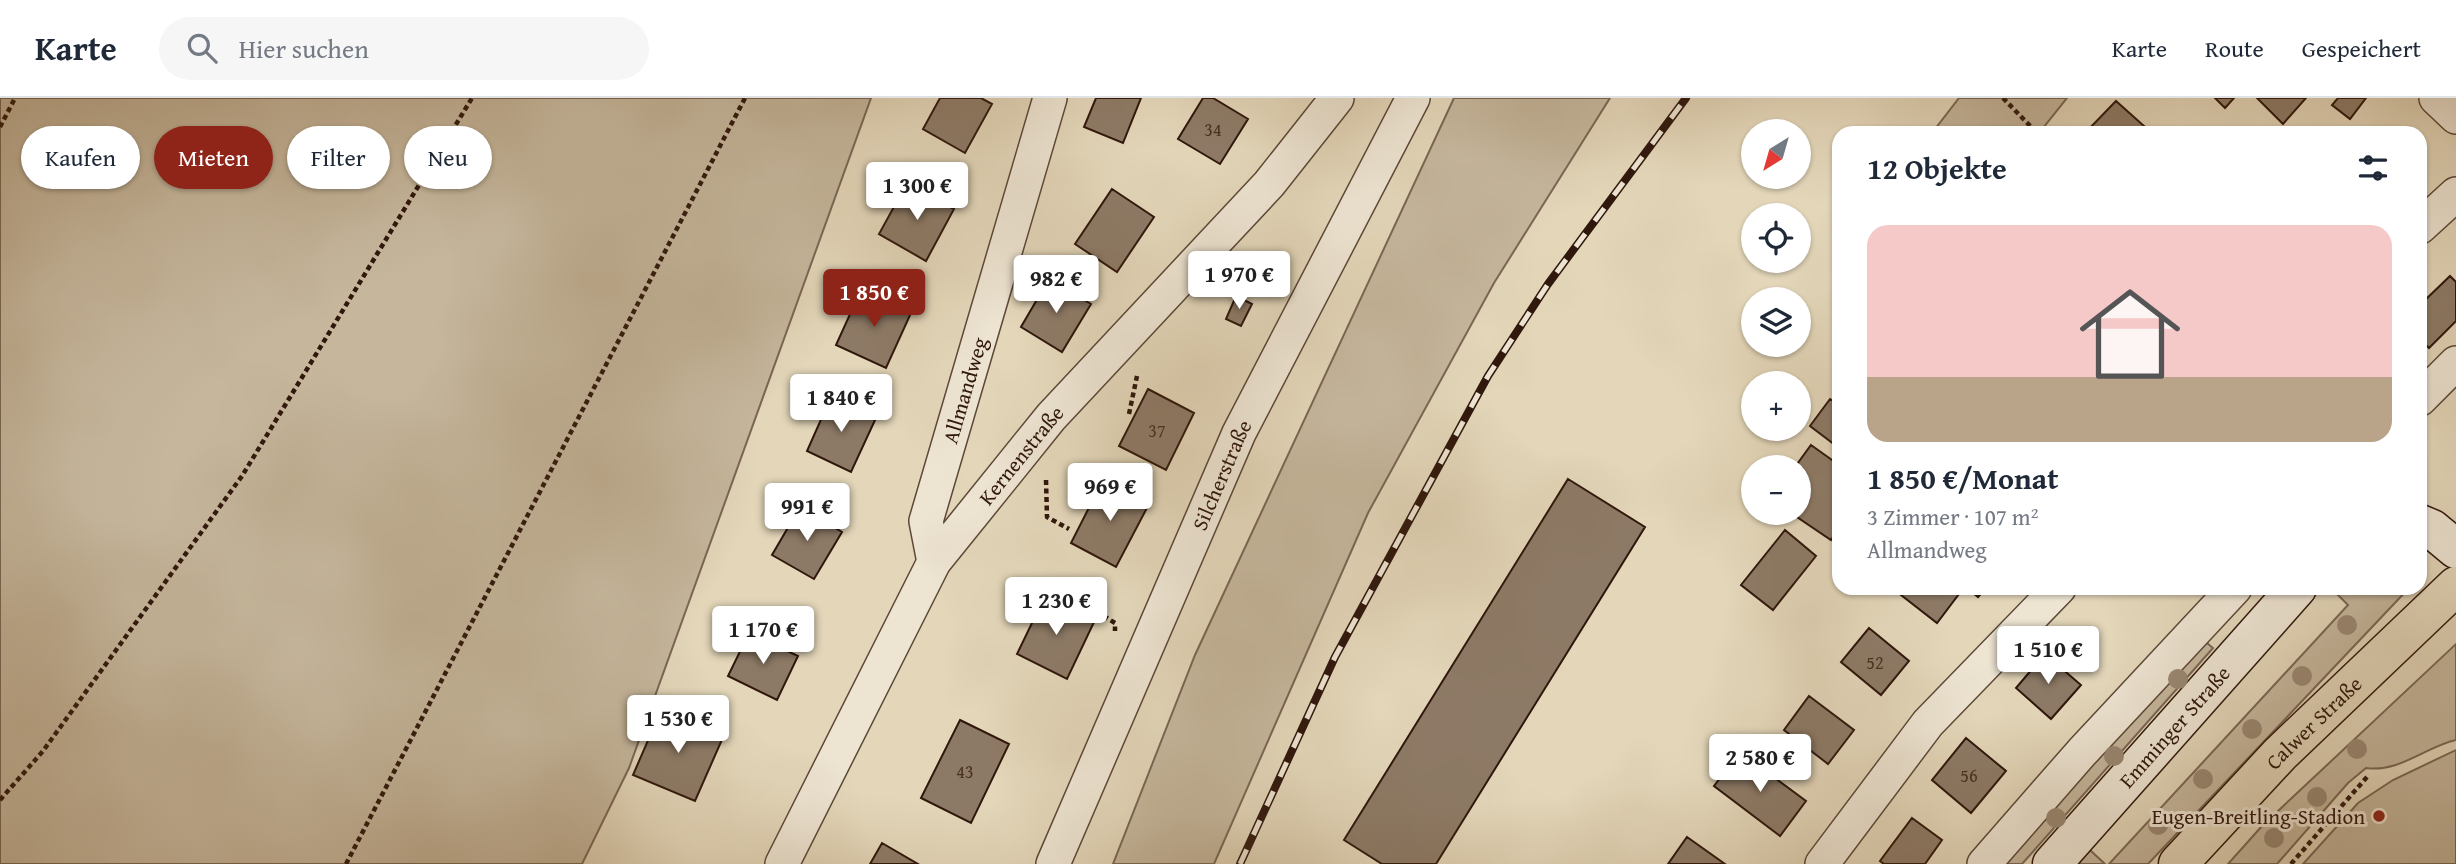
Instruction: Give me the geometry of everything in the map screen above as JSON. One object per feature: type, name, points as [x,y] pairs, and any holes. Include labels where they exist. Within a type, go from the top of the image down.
[{"type":"main road","name":"Calwer Straße","points":[[2178,864],[2280,754],[2456,586]]},
{"type":"street","name":"Allmandweg","points":[[934,562],[926,522],[1051,98]]},
{"type":"street","name":"Kernenstraße","points":[[782,864],[934,562],[1039,432],[1269,184],[1337,98]]},
{"type":"street","name":"Silcherstraße","points":[[1053,864],[1240,433],[1413,98]]},
{"type":"street","points":[[2436,98],[2456,117]]},
{"type":"street","points":[[2427,221],[2456,194]]},
{"type":"street","points":[[2427,392],[2456,363]]},
{"type":"street","points":[[2427,527],[2456,549]]},
{"type":"street","points":[[1822,864],[1928,723],[2052,595]]},
{"type":"street","points":[[1984,864],[2082,752],[2228,595]]},
{"type":"street","name":"Emminger Straße","points":[[2052,864],[2291,595]]},
{"type":"path","points":[[0,127],[15,98]]},
{"type":"path","points":[[0,800],[43,751],[242,476],[472,98]]},
{"type":"path","points":[[346,864],[745,98]]},
{"type":"path","points":[[2003,98],[2030,126]]},
{"type":"path","points":[[1039,432],[1045,454],[1046,517],[1069,529]]},
{"type":"path","points":[[2291,864],[2367,777]]},
{"type":"shaded area","points":[[0,98],[871,98],[629,768],[582,864],[0,864]]},
{"type":"shaded area","points":[[1454,98],[1610,98],[1494,283],[1368,513],[1214,864],[1113,864],[1195,655]]},
{"type":"shaded area","points":[[1959,98],[2067,98],[2045,126],[1937,126]]},
{"type":"shaded area","points":[[2338,595],[2402,595],[2148,864],[2109,864],[2348,605]]},
{"type":"shaded area","points":[[2201,638],[2213,648],[2022,864],[2004,864]]},
{"type":"shaded area","points":[[2456,644],[2456,740],[2390,767],[2366,768],[2348,783],[2277,864],[2228,864],[2262,826]]},
{"type":"shaded area","name":"Eugen-Breitling-Stadion","points":[[2456,750],[2456,864],[2303,864],[2358,803],[2393,780]]},
{"type":"shaded area","points":[[2090,850],[2105,864],[2078,864]]},
{"type":"building","points":[[940,98],[981,98],[992,104],[965,153],[923,129]]},
{"type":"building","points":[[1096,98],[1141,98],[1123,143],[1084,127]]},
{"type":"building","points":[[1203,98],[1213,98],[1248,119],[1220,164],[1178,139]]},
{"type":"building","points":[[2215,98],[2234,98],[2225,108]]},
{"type":"building","points":[[2257,98],[2306,98],[2283,124]]},
{"type":"building","points":[[2338,98],[2366,98],[2350,119],[2332,105]]},
{"type":"building","points":[[2116,101],[2144,126],[2092,126]]},
{"type":"building","points":[[907,183],[954,209],[926,261],[879,234]]},
{"type":"building","points":[[1112,189],[1154,217],[1117,272],[1075,244]]},
{"type":"building","points":[[2450,276],[2456,282],[2456,321],[2429,348],[2427,346],[2427,298]]},
{"type":"building","points":[[1049,279],[1091,304],[1062,352],[1021,327]]},
{"type":"building","points":[[861,290],[911,313],[886,368],[836,345]]},
{"type":"building","points":[[1236,296],[1252,304],[1241,326],[1226,319]]},
{"type":"building","points":[[1148,389],[1194,413],[1166,470],[1119,446]]},
{"type":"building","points":[[831,397],[876,418],[851,472],[807,451]]},
{"type":"building","points":[[1830,399],[1832,400],[1832,443],[1811,427]]},
{"type":"building","points":[[1811,445],[1832,460],[1831,540],[1809,525],[1811,525],[1811,455],[1804,455]]},
{"type":"building","points":[[1568,479],[1645,527],[1436,864],[1382,864],[1344,840]]},
{"type":"building","points":[[1103,480],[1149,504],[1116,567],[1071,543]]},
{"type":"building","points":[[800,507],[842,532],[814,579],[772,555]]},
{"type":"building","points":[[1785,530],[1816,556],[1773,610],[1741,585]]},
{"type":"building","points":[[1901,595],[1958,595],[1937,623]]},
{"type":"building","points":[[1045,596],[1095,620],[1067,679],[1017,654]]},
{"type":"building","points":[[1869,628],[1909,661],[1881,695],[1841,662]]},
{"type":"building","points":[[749,633],[798,656],[777,700],[728,676]]},
{"type":"building","points":[[2045,654],[2081,685],[2051,719],[2016,688]]},
{"type":"building","points":[[1809,696],[1854,730],[1828,764],[1784,730]]},
{"type":"building","points":[[662,708],[724,735],[695,801],[633,775]]},
{"type":"building","points":[[960,720],[1009,744],[971,823],[921,798]]},
{"type":"building","points":[[1966,738],[2006,771],[1971,813],[1932,780]]},
{"type":"building","points":[[1740,752],[1806,801],[1780,836],[1714,786]]},
{"type":"building","points":[[1912,818],[1942,840],[1925,864],[1884,864],[1880,861]]},
{"type":"building","points":[[1687,837],[1725,864],[1668,864]]},
{"type":"building","points":[[882,843],[918,864],[870,864]]},
{"type":"railway","points":[[1240,864],[1335,657],[1488,376],[1548,284],[1686,98]]},
{"type":"place","name":"Eugen-Breitling-Stadion","points":[[2379,816]]}]
